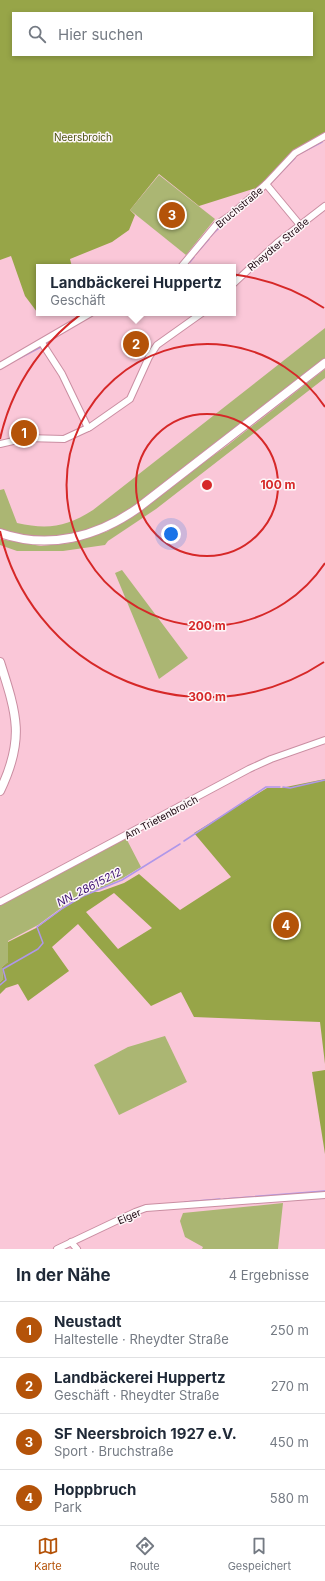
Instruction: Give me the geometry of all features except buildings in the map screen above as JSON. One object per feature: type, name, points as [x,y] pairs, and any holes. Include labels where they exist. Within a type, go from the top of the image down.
[{"type":"main road","points":[[0,533],[30,540],[62,540],[90,534],[112,525],[138,508],[325,363]]},
{"type":"main road","points":[[0,662],[14,709],[17,731],[12,763],[0,791]]},
{"type":"street","name":"Bruchstraße","points":[[184,264],[216,225],[232,214],[266,184],[295,153],[325,136]]},
{"type":"street","name":"Bruchstraße","points":[[266,184],[300,225]]},
{"type":"street","name":"Rheydter Straße","points":[[236,281],[268,250],[325,206]]},
{"type":"street","points":[[0,366],[42,343],[85,316]]},
{"type":"street","points":[[0,444],[26,438],[64,439],[88,428],[130,399],[148,357],[157,345],[198,316]]},
{"type":"street","points":[[42,343],[64,378],[88,428]]},
{"type":"street","name":"Am Trietenbroich","points":[[0,902],[253,767],[325,740]]},
{"type":"street","name":"Eiger","points":[[57,1249],[146,1208],[325,1195]]},
{"type":"street","points":[[71,1242],[77,1249]]},
{"type":"green space","name":"Neersbroich","points":[[0,0],[325,0],[325,134],[296,151],[262,186],[199,206],[159,174],[130,210],[135,215],[129,230],[112,242],[70,259],[71,264],[36,264],[36,311],[25,296],[11,256],[0,260]]},
{"type":"green space","points":[[159,175],[215,219],[186,255],[130,210]]},
{"type":"green space","points":[[325,328],[325,359],[132,508],[100,525],[68,535],[36,537],[0,529],[0,490],[4,489],[17,523],[38,526],[56,526],[83,516],[93,510]]},
{"type":"green space","points":[[325,369],[325,378],[156,509],[108,541],[105,545],[63,551],[17,551],[0,545],[0,539],[41,546],[70,543],[108,531],[228,445]]},
{"type":"green space","points":[[122,570],[188,658],[159,679],[115,573]]},
{"type":"green space","points":[[325,779],[325,1064],[320,1022],[194,1017],[181,992],[151,1006],[78,924],[52,947],[69,971],[28,1001],[18,984],[6,988],[0,994],[0,982],[3,979],[2,967],[8,962],[8,942],[38,927],[69,904],[91,892],[99,892],[124,883],[139,874],[180,910],[231,877],[194,833],[267,788],[281,788]],"holes":[[[114,893],[152,928],[118,949],[86,912]]]},
{"type":"green space","points":[[126,838],[141,867],[123,878],[68,903],[38,925],[8,941],[8,962],[2,967],[3,979],[0,982],[0,905]]},
{"type":"green space","points":[[165,1036],[187,1082],[119,1115],[94,1065],[128,1047]]},
{"type":"green space","points":[[325,1070],[325,1154],[312,1072]]},
{"type":"green space","points":[[283,1203],[278,1249],[202,1249],[203,1247],[185,1237],[180,1221],[183,1213]]},
{"type":"waterway","points":[[301,153],[322,142]]},
{"type":"waterway","points":[[269,185],[295,158]]},
{"type":"waterway","points":[[211,236],[243,208]]},
{"type":"waterway","points":[[196,254],[209,239]]},
{"type":"waterway","points":[[190,262],[194,257]]},
{"type":"waterway","points":[[44,345],[56,337]]},
{"type":"waterway","points":[[18,359],[41,347]]},
{"type":"waterway","name":"NN_28615212","points":[[283,787],[290,788],[325,780]]},
{"type":"waterway","name":"NN_28615212","points":[[184,841],[266,787],[280,787]]},
{"type":"waterway","name":"NN_28615212","points":[[0,985],[6,980],[3,969],[38,949],[43,943],[37,927],[63,908],[83,896],[122,880],[180,844]]},
{"type":"waterway","points":[[224,1199],[325,1191]]},
{"type":"waterway","points":[[185,1202],[220,1199]]},
{"type":"place","name":"SF Neersbroich 1927 e.V.","points":[[172,215]]},
{"type":"place","name":"Landbäckerei Huppertz","points":[[136,344]]},
{"type":"place","name":"Neustadt","points":[[24,433]]},
{"type":"place","name":"Hoppbruch","points":[[286,925]]}]
